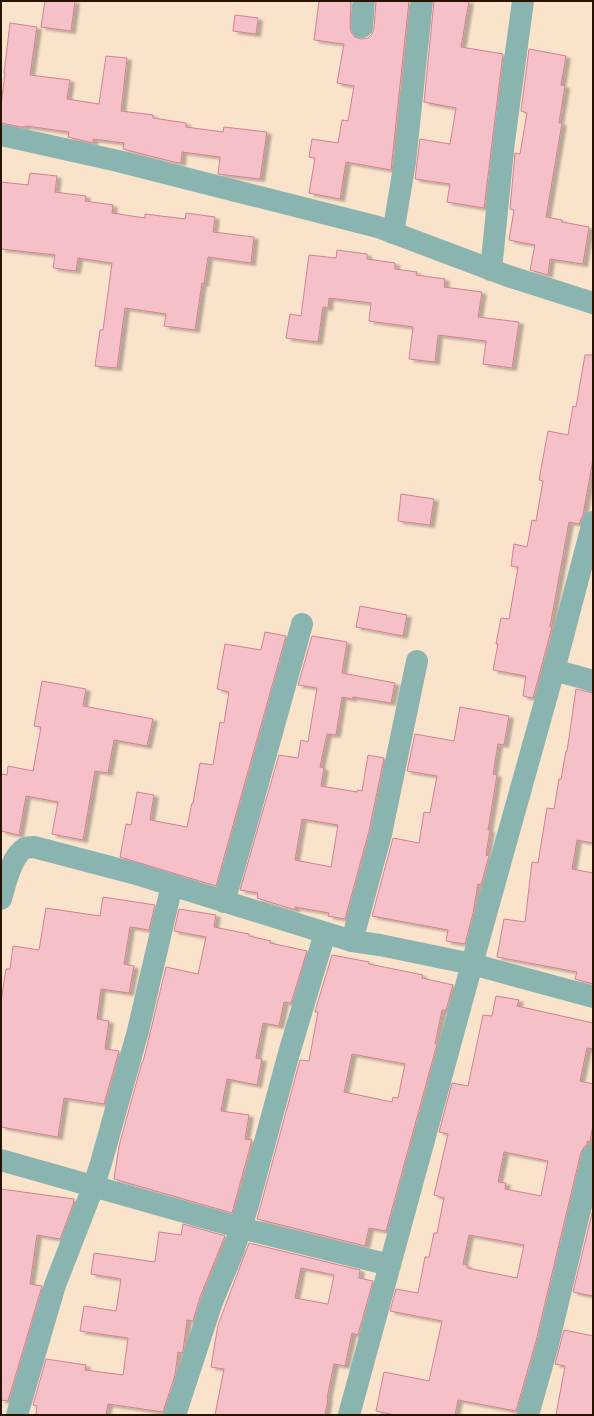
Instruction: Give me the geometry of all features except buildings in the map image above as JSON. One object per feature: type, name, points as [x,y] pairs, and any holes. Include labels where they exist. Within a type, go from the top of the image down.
[{"type":"street","points":[[362,26],[364,1]]},
{"type":"street","points":[[393,233],[404,162],[422,1]]},
{"type":"street","points":[[491,270],[504,141],[523,1]]},
{"type":"street","points":[[1,135],[118,161],[354,220],[378,227],[508,276],[593,302]]},
{"type":"street","points":[[349,1415],[554,670],[593,522]]},
{"type":"street","points":[[224,902],[302,624]]},
{"type":"street","points":[[352,941],[381,834],[417,661]]},
{"type":"street","points":[[554,670],[593,681]]},
{"type":"street","points":[[1,899],[12,864],[19,853],[26,848],[34,847],[133,873],[352,941],[380,945],[472,964],[593,997]]},
{"type":"street","points":[[17,1415],[55,1285],[94,1186],[138,1032],[172,885]]},
{"type":"street","points":[[175,1415],[212,1302],[233,1252],[241,1228],[289,1054],[326,933]]},
{"type":"street","points":[[528,1415],[548,1344],[593,1155]]},
{"type":"street","points":[[1,1160],[241,1228],[390,1265]]}]
